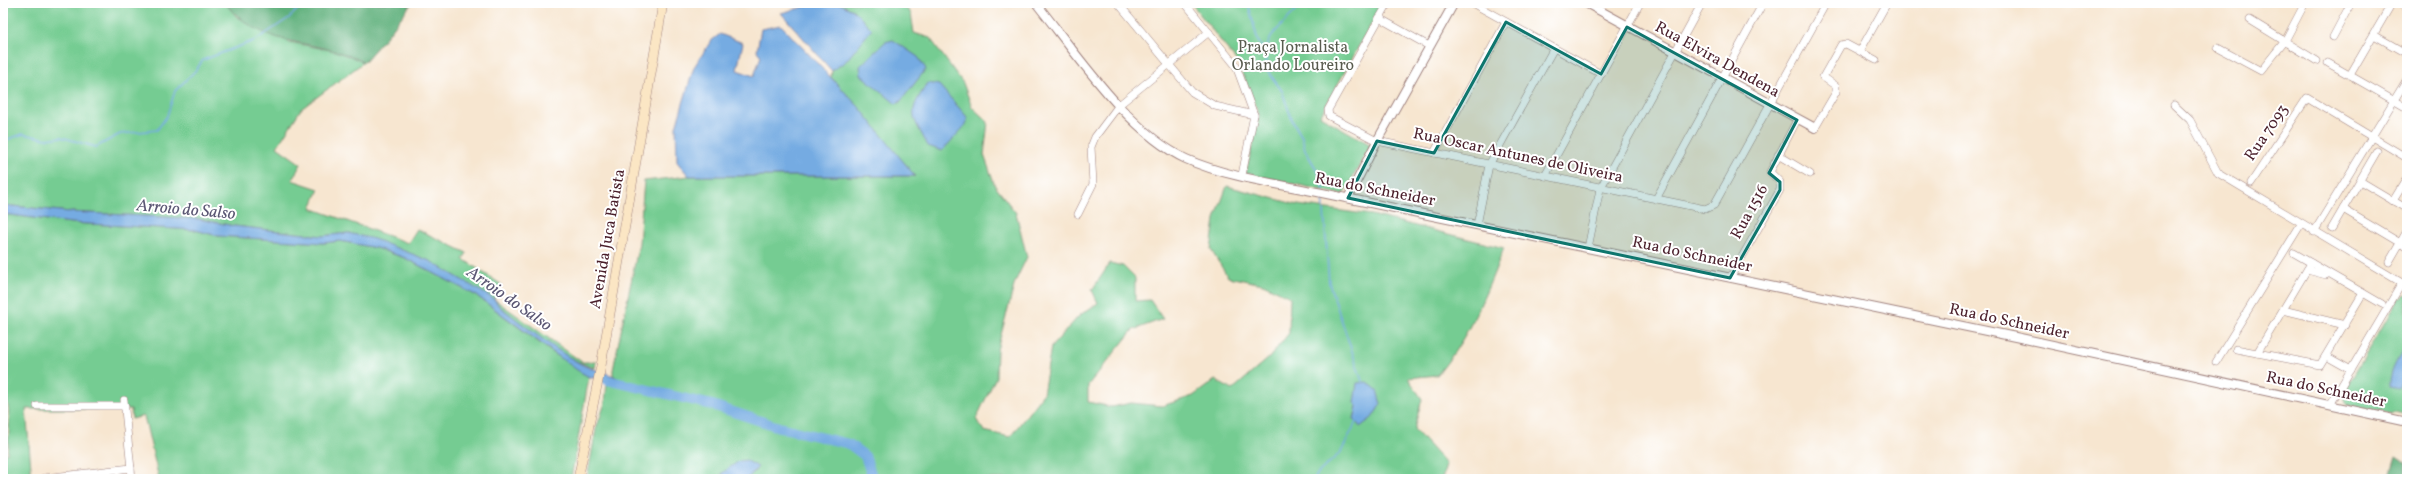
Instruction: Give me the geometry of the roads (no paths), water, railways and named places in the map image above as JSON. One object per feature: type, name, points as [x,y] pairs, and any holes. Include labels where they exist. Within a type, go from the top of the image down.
[{"type":"main road","name":"Avenida Juca Batista","points":[[578,479],[601,366],[663,3]]},
{"type":"street","name":"Rua do Schneider","points":[[1036,3],[1119,105],[1143,132],[1166,148],[1187,159],[1242,175],[1324,194],[1588,248],[2407,421]]},
{"type":"street","points":[[1118,3],[1192,92],[1215,106],[1254,115]]},
{"type":"street","points":[[1185,3],[1236,66],[1254,115],[1242,175]]},
{"type":"street","points":[[1388,3],[1379,18],[1430,46]]},
{"type":"street","points":[[1348,198],[1377,141],[1454,3]]},
{"type":"street","points":[[1472,3],[1601,74]]},
{"type":"street","name":"Rua Elvira Dendena","points":[[1586,3],[1769,105],[1815,128]]},
{"type":"street","points":[[1545,176],[1640,3]]},
{"type":"street","points":[[1588,248],[1600,189],[1702,3]]},
{"type":"street","points":[[1656,199],[1763,3]]},
{"type":"street","points":[[1769,105],[1826,3]]},
{"type":"street","points":[[1860,51],[1887,3]]},
{"type":"street","points":[[2218,48],[2261,71],[2285,41],[2304,3]]},
{"type":"street","points":[[2333,37],[2351,3]]},
{"type":"street","points":[[2350,75],[2392,3]]},
{"type":"street","points":[[2401,3],[2407,6]]},
{"type":"street","name":"Rua Oscar Antunes de Oliveira","points":[[1379,18],[1327,113],[1377,141],[1600,189],[1705,209],[1710,208],[1769,105]]},
{"type":"street","points":[[2250,20],[2317,61]]},
{"type":"street","points":[[1434,153],[1506,22]]},
{"type":"street","points":[[1078,214],[1093,184],[1091,146],[1095,137],[1119,105],[1209,32]]},
{"type":"street","points":[[2374,34],[2407,54]]},
{"type":"street","points":[[1815,128],[1836,89],[1824,77],[1841,45],[1846,44],[1876,60]]},
{"type":"street","points":[[1477,225],[1489,165],[1554,48]]},
{"type":"street","points":[[2328,63],[2407,108]]},
{"type":"street","points":[[2314,232],[2407,79]]},
{"type":"street","name":"Rua 7093","points":[[2251,183],[2307,98],[2371,136]]},
{"type":"street","points":[[2174,105],[2190,120],[2218,173],[2404,285],[2330,405]]},
{"type":"street","name":"Rua 1516","points":[[1730,278],[1780,190],[1780,182],[1770,172],[1797,120]]},
{"type":"street","points":[[2371,136],[2407,158]]},
{"type":"street","points":[[2332,228],[2377,151]]},
{"type":"street","points":[[1778,156],[1810,174]]},
{"type":"street","points":[[2393,201],[2407,178]]},
{"type":"street","points":[[2360,181],[2407,209]]},
{"type":"street","points":[[2343,209],[2407,247]]},
{"type":"street","points":[[2216,362],[2301,224]]},
{"type":"street","points":[[2389,262],[2407,231]]},
{"type":"street","points":[[2294,253],[2382,304]]},
{"type":"street","points":[[2257,353],[2312,263]]},
{"type":"street","points":[[2307,270],[2326,275],[2328,272]]},
{"type":"street","points":[[2236,349],[2320,365],[2364,293]]},
{"type":"street","points":[[2283,310],[2345,325]]},
{"type":"street","points":[[2326,356],[2351,370]]},
{"type":"street","points":[[37,406],[125,403],[132,479]]},
{"type":"street","points":[[44,478],[131,468]]},
{"type":"water","points":[[838,3],[853,10],[872,29],[846,61],[832,71],[781,13],[815,4]]},
{"type":"water","points":[[781,25],[859,107],[915,176],[689,176],[677,162],[676,127],[694,67],[711,41],[720,34],[743,43],[737,70],[754,76],[761,56],[757,51],[761,29]]},
{"type":"water","points":[[893,40],[918,57],[926,69],[900,102],[896,104],[861,75],[860,66],[885,42]]},
{"type":"water","points":[[928,83],[939,85],[968,118],[963,128],[942,151],[928,146],[915,121],[914,108],[916,102]]},
{"type":"water","points":[[3,205],[70,212],[199,219],[234,226],[322,236],[348,233],[374,239],[430,261],[494,299],[499,306],[538,336],[569,357],[584,366],[611,375],[622,381],[617,385],[589,377],[577,370],[477,296],[405,258],[376,248],[340,241],[323,243],[218,236],[195,230],[71,223],[3,214]]},
{"type":"water","points":[[2407,348],[2407,378],[2400,389],[2389,387],[2391,371],[2396,360]]},
{"type":"water","points":[[1367,382],[1377,390],[1381,404],[1372,418],[1360,427],[1354,419],[1357,406],[1354,403],[1357,383]]},
{"type":"water","points":[[746,460],[758,467],[747,479],[723,479],[722,473],[739,461]]},
{"type":"waterway","points":[[3,141],[23,134],[47,139],[61,137],[96,147],[120,134],[157,130],[167,116],[175,91],[196,70],[203,60],[256,40],[289,18],[304,3]]},
{"type":"waterway","points":[[1248,3],[1258,41],[1264,50]]},
{"type":"waterway","points":[[1303,3],[1272,35],[1265,51],[1267,70],[1282,91],[1292,120],[1302,137],[1305,150],[1321,177],[1324,190]]},
{"type":"waterway","points":[[1323,196],[1329,283],[1363,384]]},
{"type":"waterway","name":"Arroio do Salso","points":[[607,380],[712,405],[779,427],[849,444],[865,456],[873,479]]},
{"type":"waterway","points":[[1314,479],[1318,473],[1341,452],[1357,420]]},
{"type":"park label","name":"Praça Jornalista Orlando Loureiro","points":[[1293,57]]}]
